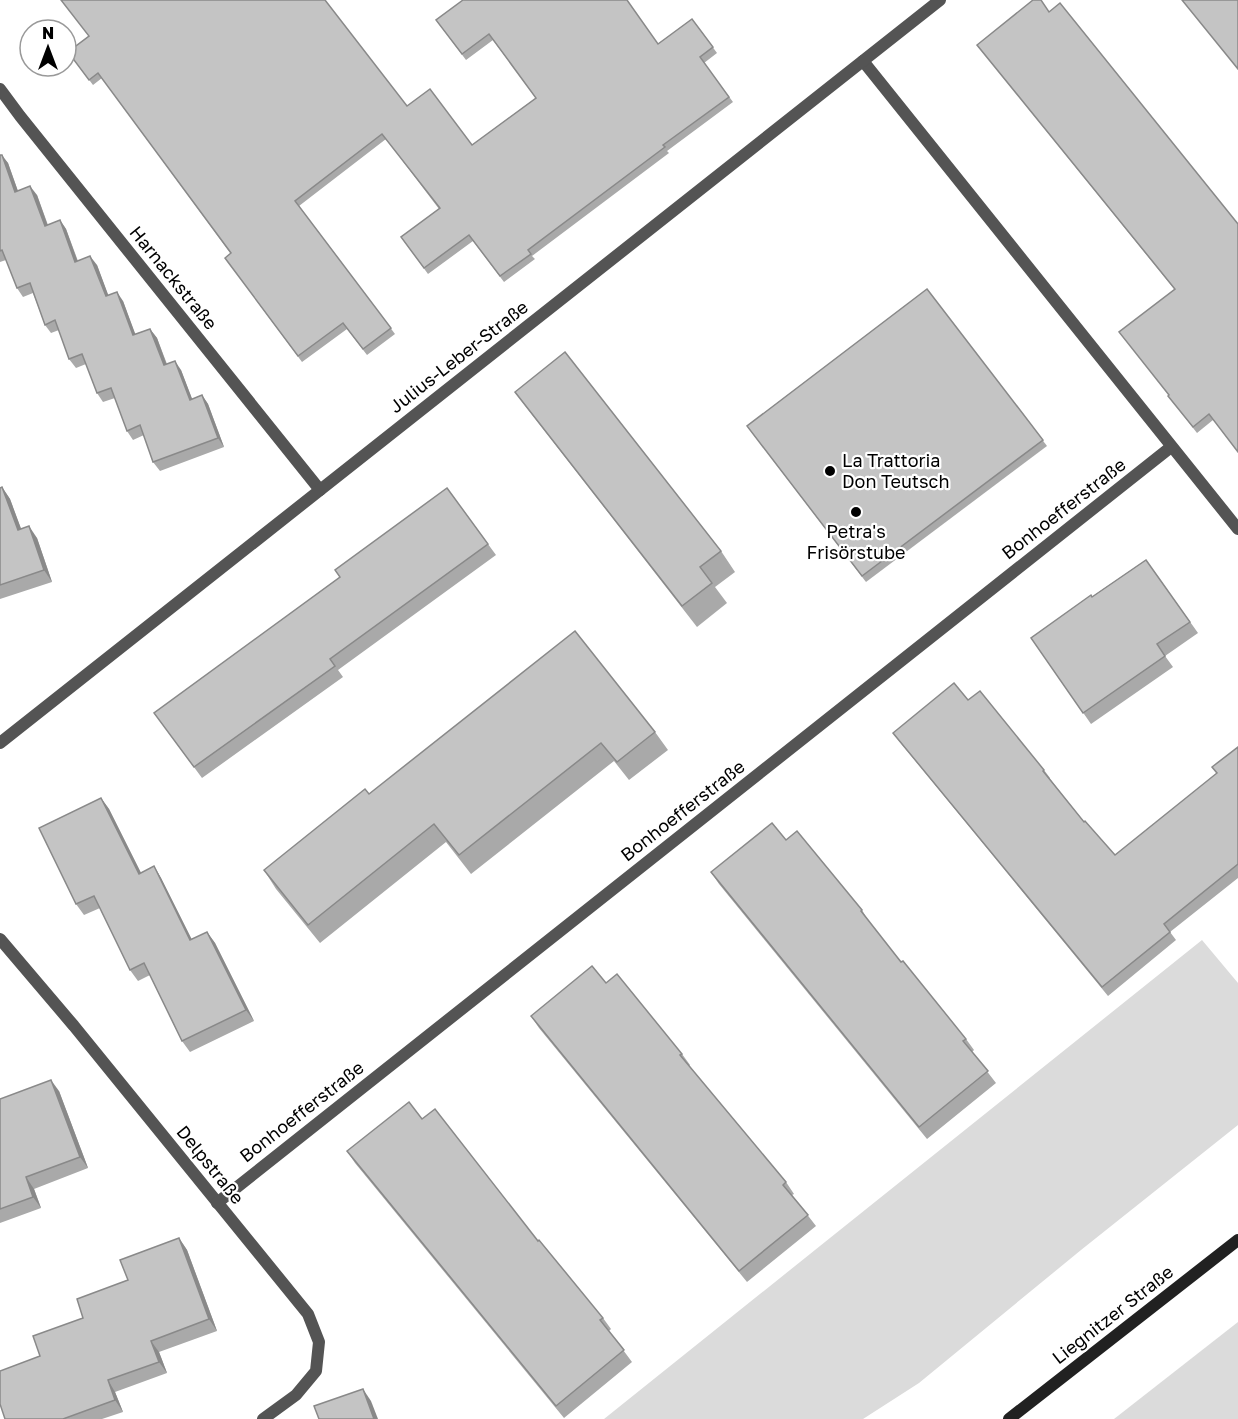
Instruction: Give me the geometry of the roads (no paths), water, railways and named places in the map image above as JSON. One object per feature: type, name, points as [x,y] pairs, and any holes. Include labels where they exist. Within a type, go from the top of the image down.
[{"type":"main road","name":"Liegnitzer Straße","points":[[1009,1419],[1238,1240]]},
{"type":"street","name":"Julius-Leber-Straße","points":[[0,743],[940,0]]},
{"type":"street","points":[[863,61],[1238,529]]},
{"type":"street","name":"Harnackstraße","points":[[0,88],[320,490]]},
{"type":"street","name":"Bonhoefferstraße","points":[[217,1203],[1171,447]]},
{"type":"street","name":"Delpstraße","points":[[0,939],[74,1026],[308,1314],[318,1342],[316,1371],[296,1395],[263,1419]]},
{"type":"place","name":"La Trattoria Don Teutsch","points":[[830,471]]},
{"type":"place","name":"Petra's Frisörstube","points":[[856,512]]}]
